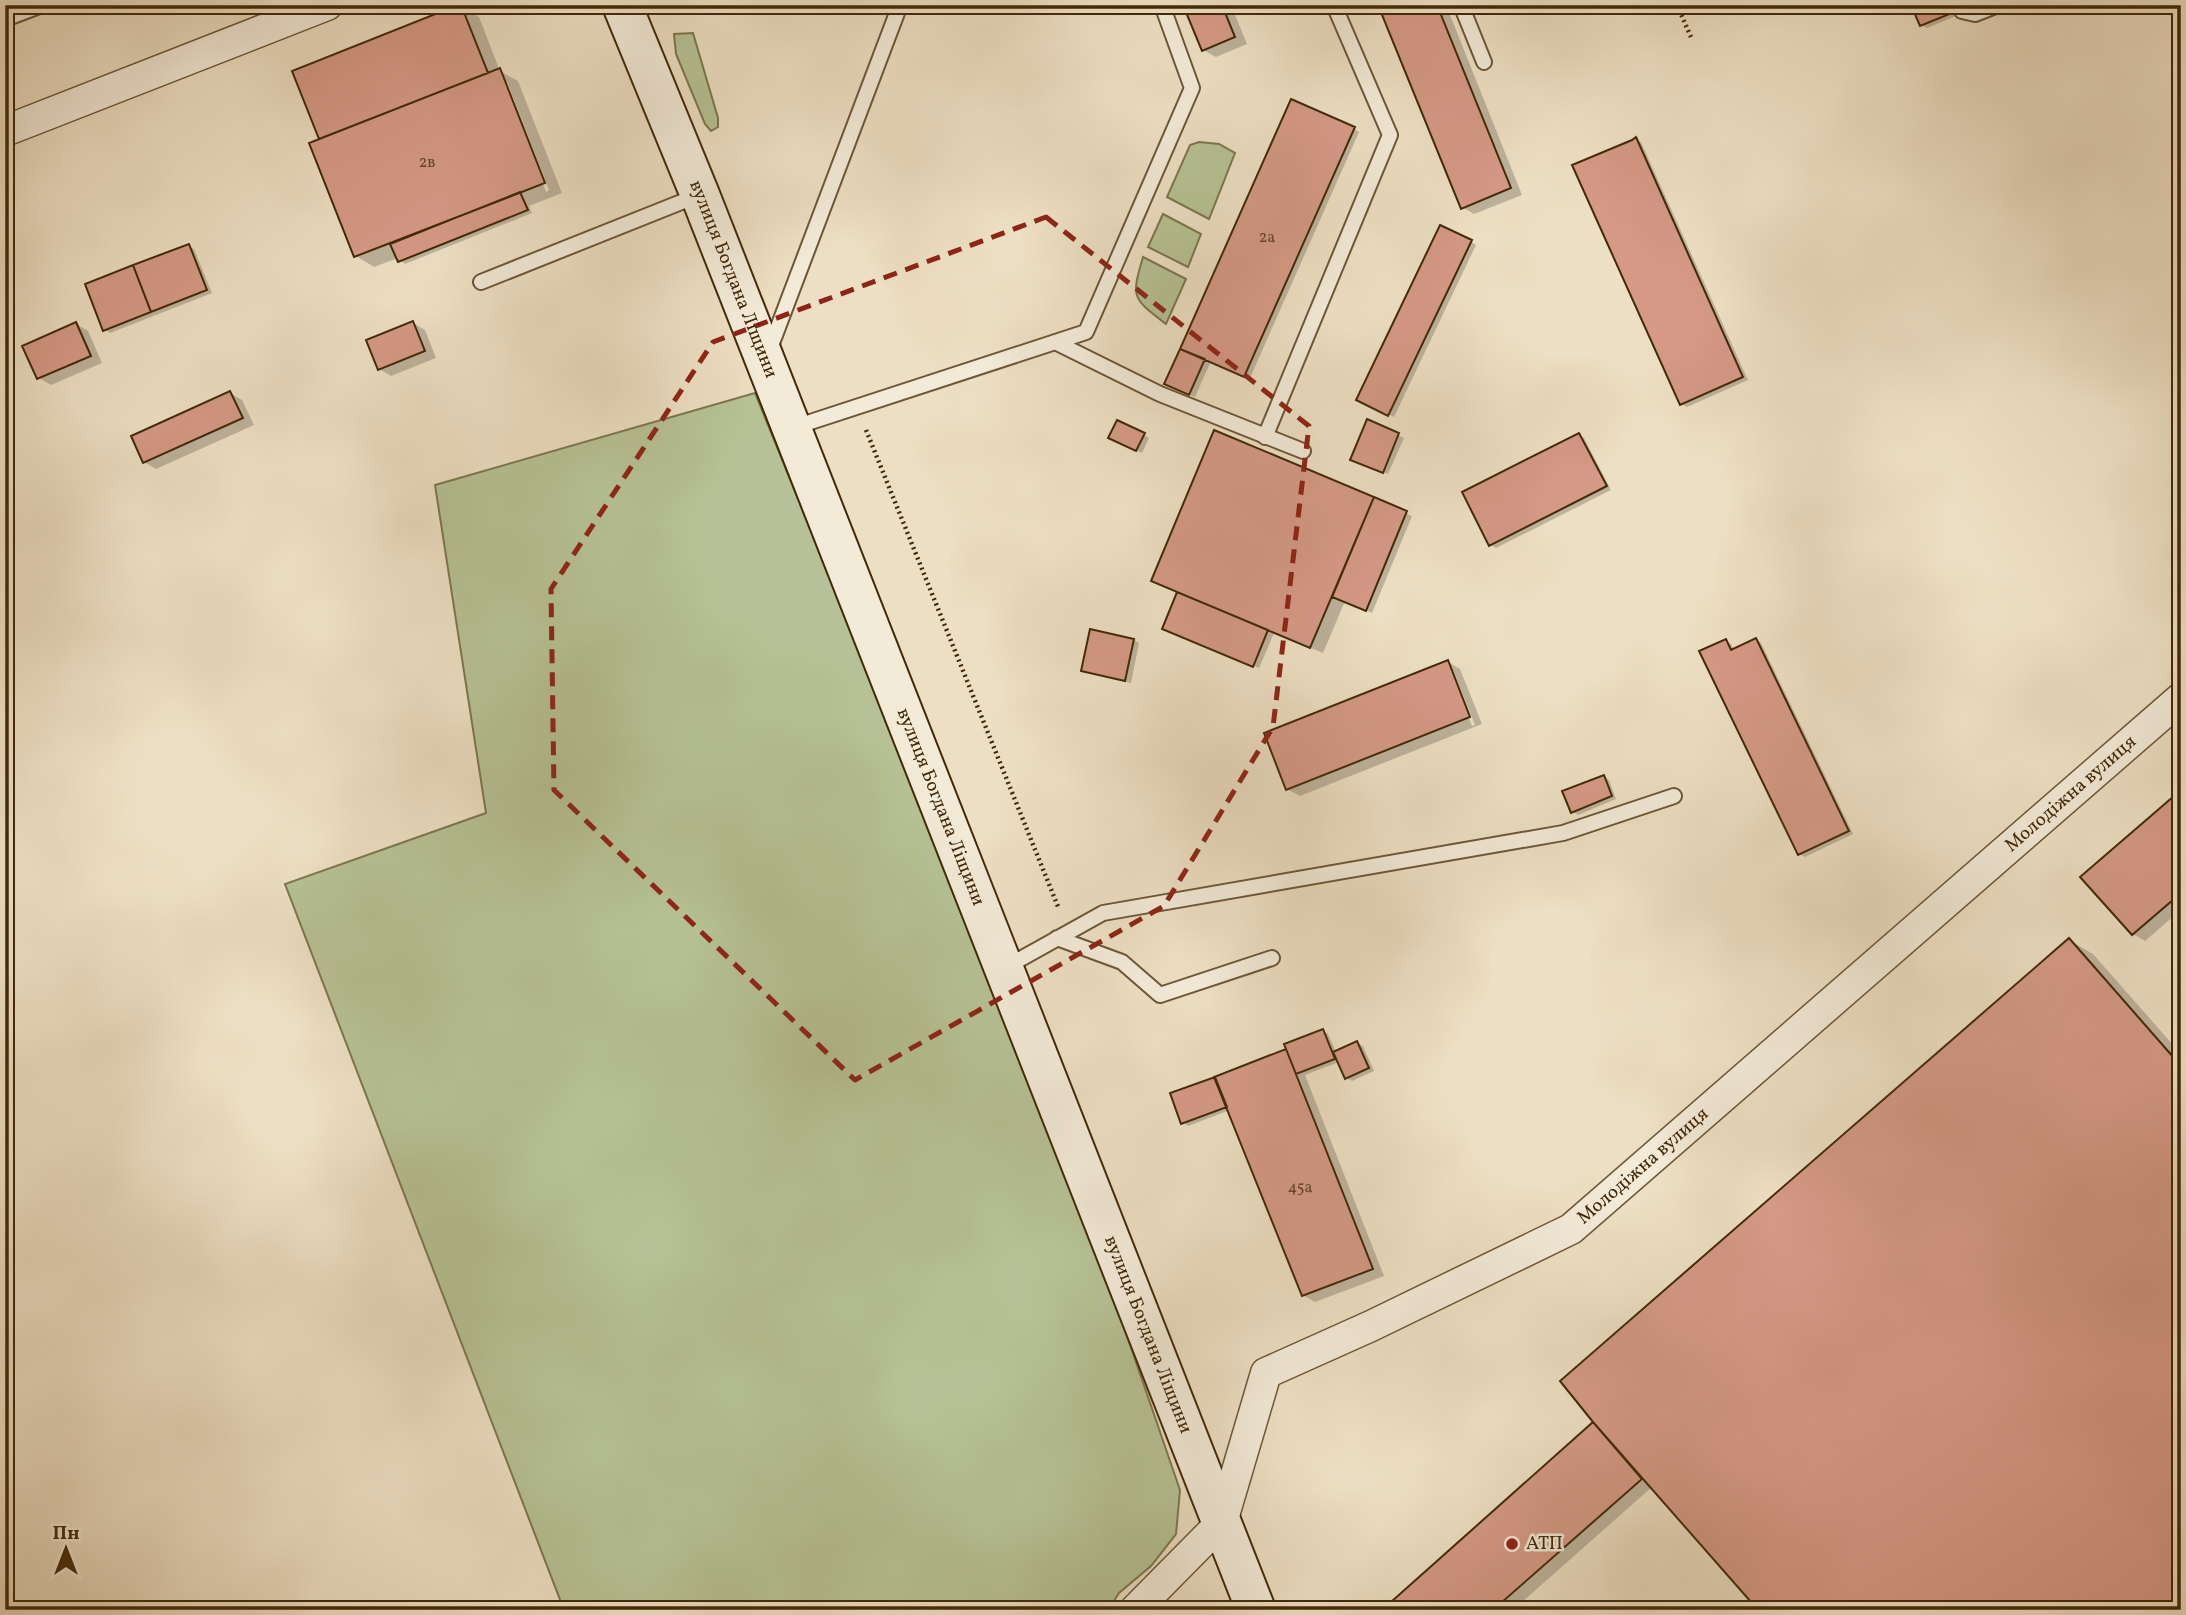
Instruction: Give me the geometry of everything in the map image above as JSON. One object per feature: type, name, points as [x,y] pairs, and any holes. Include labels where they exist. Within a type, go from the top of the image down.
[{"type":"main road","name":"вулиця Богдана Ліщини","points":[[622,5],[701,195],[1256,1610]]},
{"type":"street","points":[[5,131],[327,5]]},
{"type":"street","name":"Молодіжна вулиця","points":[[1135,1610],[1222,1522],[1266,1373],[1371,1326],[1571,1229],[2181,698]]},
{"type":"lane","points":[[5,19],[42,5]]},
{"type":"lane","points":[[766,361],[900,5]]},
{"type":"lane","points":[[792,428],[1086,332],[1192,88],[1162,5]]},
{"type":"lane","points":[[1265,437],[1390,135],[1334,5]]},
{"type":"lane","points":[[1461,5],[1484,62]]},
{"type":"lane","points":[[1960,5],[1962,11],[1975,15],[1998,5]]},
{"type":"lane","points":[[481,282],[701,195]]},
{"type":"lane","points":[[1055,342],[1160,394],[1303,451]]},
{"type":"lane","points":[[1004,968],[1103,913],[1563,833],[1674,796]]},
{"type":"lane","points":[[1063,935],[1122,961],[1160,995],[1272,958]]},
{"type":"path","points":[[1677,5],[1691,37]]},
{"type":"path","points":[[856,407],[1063,935]]},
{"type":"highlighted area","points":[[1046,217],[1309,426],[1273,727],[1164,906],[855,1080],[554,790],[551,589],[713,342]]},
{"type":"green space","points":[[693,33],[718,118],[718,127],[711,131],[705,124],[676,54],[674,34]]},
{"type":"green space","points":[[1199,142],[1219,144],[1235,153],[1209,219],[1167,197],[1190,145]]},
{"type":"green space","points":[[1163,214],[1201,234],[1188,267],[1148,247]]},
{"type":"green space","points":[[1143,257],[1186,279],[1166,324],[1146,308],[1137,296],[1137,281]]},
{"type":"green space","points":[[755,393],[985,959],[1115,1301],[1180,1490],[1176,1534],[1151,1566],[1119,1593],[1108,1610],[564,1610],[285,884],[486,813],[435,485]]},
{"type":"building","points":[[461,5],[488,73],[319,139],[292,71]]},
{"type":"building","points":[[1183,5],[1222,5],[1235,37],[1202,51]]},
{"type":"building","points":[[1378,5],[1437,5],[1511,188],[1461,209]]},
{"type":"building","points":[[1911,5],[1949,5],[1952,13],[1920,26]]},
{"type":"building","points":[[500,68],[545,183],[354,257],[309,143]]},
{"type":"building","points":[[1291,99],[1355,127],[1244,377],[1180,349]]},
{"type":"building","points":[[1636,137],[1743,377],[1680,405],[1572,165]]},
{"type":"building","points":[[520,192],[528,210],[398,262],[390,244]]},
{"type":"building","points":[[1440,225],[1472,240],[1388,416],[1356,400]]},
{"type":"building","points":[[189,244],[207,290],[151,312],[133,265]]},
{"type":"building","points":[[133,265],[151,312],[103,331],[85,284]]},
{"type":"building","points":[[413,321],[425,351],[378,370],[366,340]]},
{"type":"building","points":[[76,322],[91,356],[37,379],[22,346]]},
{"type":"building","points":[[1180,349],[1205,359],[1189,395],[1164,384]]},
{"type":"building","points":[[230,391],[243,418],[143,463],[131,436]]},
{"type":"building","points":[[1367,419],[1399,433],[1383,473],[1350,460]]},
{"type":"building","points":[[1117,420],[1145,433],[1136,451],[1108,438]]},
{"type":"building","points":[[1214,430],[1374,497],[1310,648],[1151,581]]},
{"type":"building","points":[[1579,433],[1607,486],[1489,546],[1462,492]]},
{"type":"building","points":[[1374,497],[1407,511],[1366,611],[1332,597]]},
{"type":"building","points":[[1177,592],[1268,630],[1253,667],[1162,629]]},
{"type":"building","points":[[1090,629],[1134,639],[1125,681],[1081,671]]},
{"type":"building","points":[[1756,638],[1849,831],[1798,855],[1699,651],[1726,639],[1731,650]]},
{"type":"building","points":[[1448,660],[1470,717],[1286,790],[1264,733]]},
{"type":"building","points":[[1604,775],[1612,796],[1571,813],[1562,791]]},
{"type":"building","points":[[2181,790],[2181,893],[2132,935],[2080,877]]},
{"type":"building","points":[[2069,938],[2181,1066],[2181,1610],[1758,1610],[1560,1381]]},
{"type":"building","points":[[1323,1029],[1335,1059],[1296,1074],[1284,1044]]},
{"type":"building","points":[[1357,1041],[1369,1068],[1345,1079],[1333,1052]]},
{"type":"building","points":[[1286,1049],[1373,1269],[1302,1296],[1214,1077]]},
{"type":"building","points":[[1215,1077],[1227,1107],[1181,1124],[1170,1093]]},
{"type":"building","name":"АТП","points":[[1593,1422],[1642,1479],[1493,1610],[1382,1610]]},
{"type":"place","name":"АТП","points":[[1512,1544]]}]
